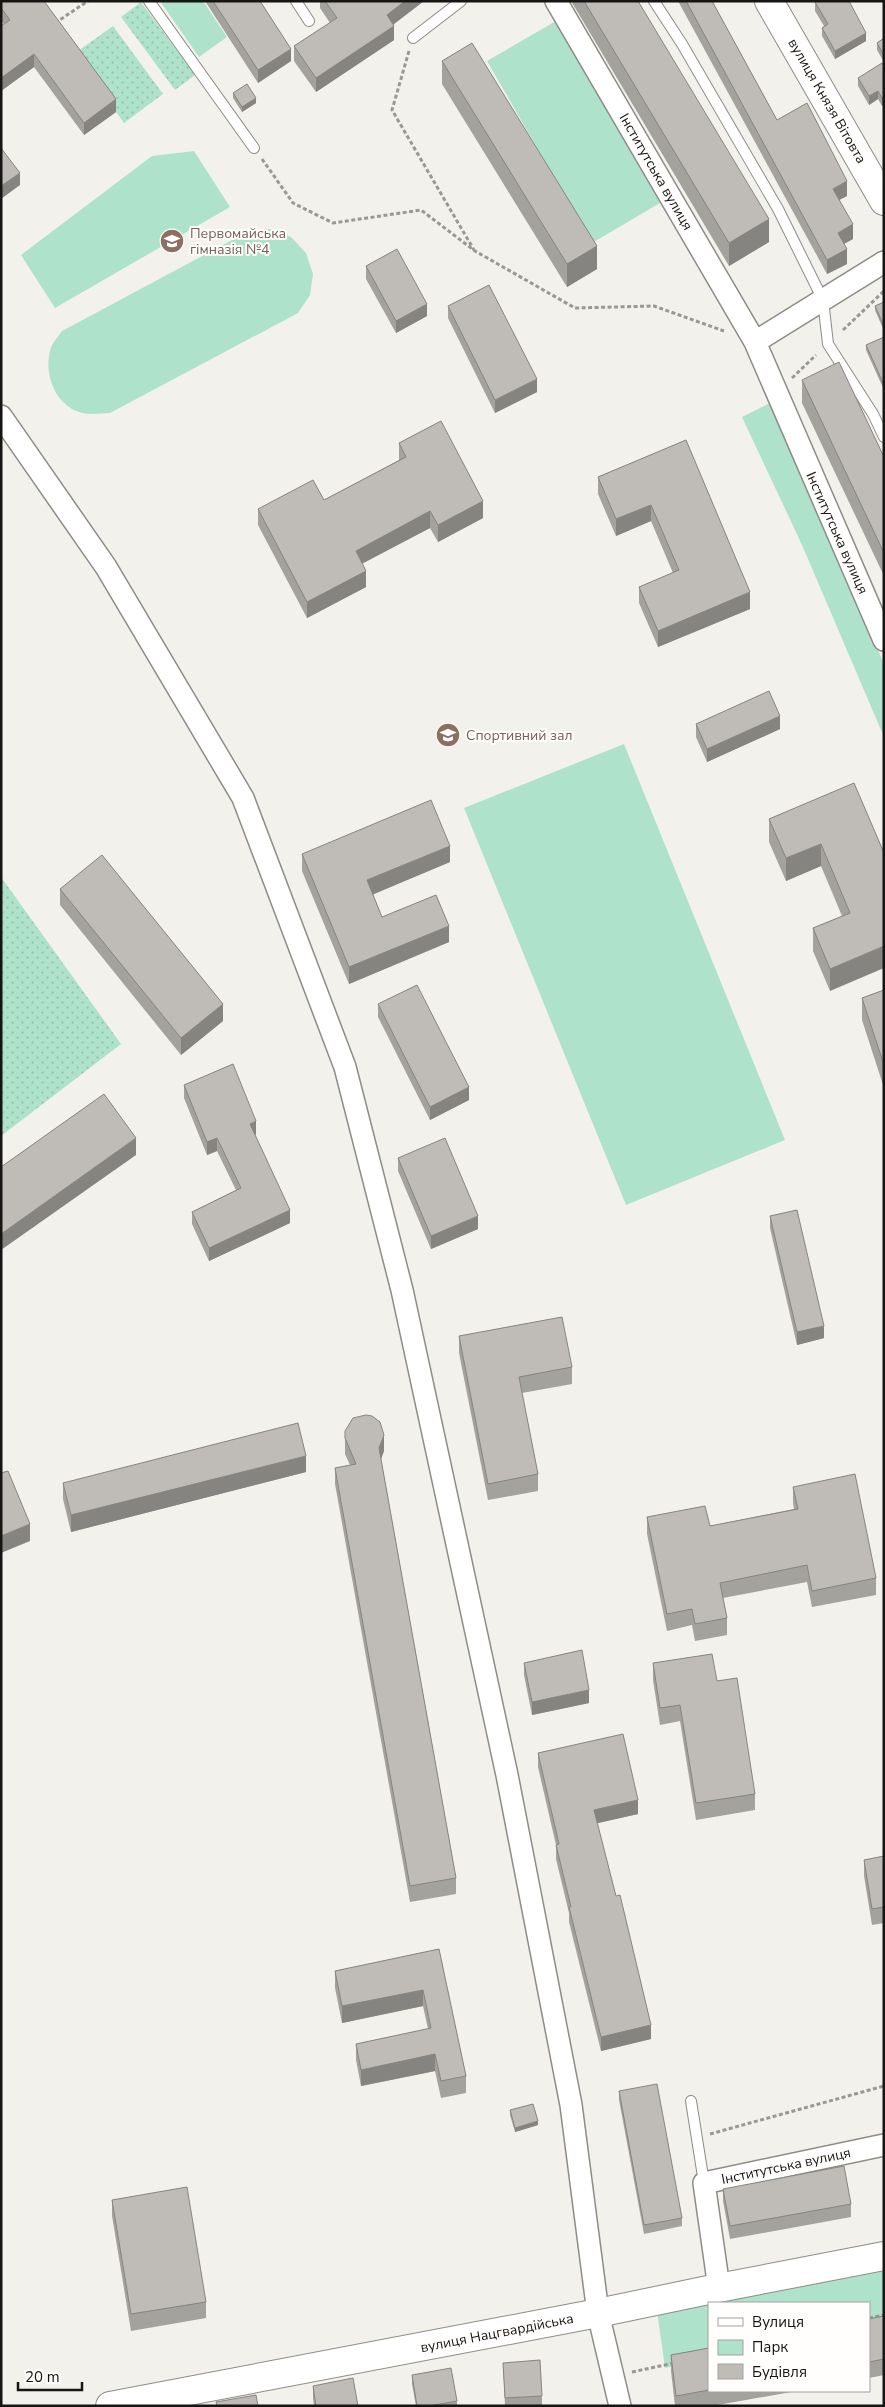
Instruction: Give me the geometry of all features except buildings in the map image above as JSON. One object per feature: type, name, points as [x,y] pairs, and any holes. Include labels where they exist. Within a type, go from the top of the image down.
[{"type":"street","name":"Інститутська вулиця","points":[[556,1],[755,342],[884,640]]},
{"type":"street","name":"вулиця Князя Вітовта","points":[[769,1],[884,201]]},
{"type":"street","points":[[755,342],[884,262]]},
{"type":"street","points":[[1,416],[106,567],[243,798],[345,1067],[402,1290],[507,1775],[571,2105],[598,2313],[620,2406]]},
{"type":"street","name":"Інститутська вулиця","points":[[719,2288],[704,2183],[884,2145]]},
{"type":"street","name":"вулиця Нацгвардійська","points":[[110,2406],[598,2313],[884,2256]]},
{"type":"lane","points":[[149,1],[254,148]]},
{"type":"lane","points":[[296,1],[309,21]]},
{"type":"lane","points":[[412,38],[461,1]]},
{"type":"lane","points":[[654,1],[682,44],[778,209],[824,300],[828,344],[872,414],[884,437]]},
{"type":"lane","points":[[691,2101],[704,2183]]},
{"type":"path","points":[[52,25],[88,1]]},
{"type":"path","points":[[412,38],[392,110],[475,251]]},
{"type":"path","points":[[254,148],[293,203],[333,223],[422,210],[475,251],[575,308],[654,306],[755,342]]},
{"type":"path","points":[[697,2138],[884,2086]]},
{"type":"path","points":[[870,2318],[884,2315]]},
{"type":"path","points":[[614,2376],[680,2361]]},
{"type":"green space","points":[[160,1],[203,1],[227,37],[199,57]]},
{"type":"green space","points":[[141,2],[195,75],[175,90],[121,17]]},
{"type":"green space","points":[[556,21],[660,203],[592,243],[487,61]]},
{"type":"green space","points":[[113,26],[163,94],[124,123],[74,54]]},
{"type":"green space","points":[[194,151],[230,207],[55,308],[21,255],[152,156]]},
{"type":"green space","points":[[271,229],[291,237],[306,253],[313,274],[310,295],[298,313],[110,413],[90,414],[79,412],[70,408],[62,401],[51,383],[48,361],[52,346],[62,331],[249,231]]},
{"type":"green space","points":[[770,403],[884,664],[884,737],[802,545],[742,417]]},
{"type":"green space","points":[[624,744],[785,1140],[626,1205],[464,808]]},
{"type":"green space","points":[[1,877],[121,1044],[1,1136]]},
{"type":"green space","points":[[884,2271],[884,2327],[870,2329],[870,2302],[708,2302]]},
{"type":"green space","points":[[708,2302],[708,2360],[665,2368],[657,2311]]},
{"type":"place","name":"Первомайська гімназія №4","points":[[172,241]]},
{"type":"place","name":"Спортивний зал","points":[[448,735]]}]
